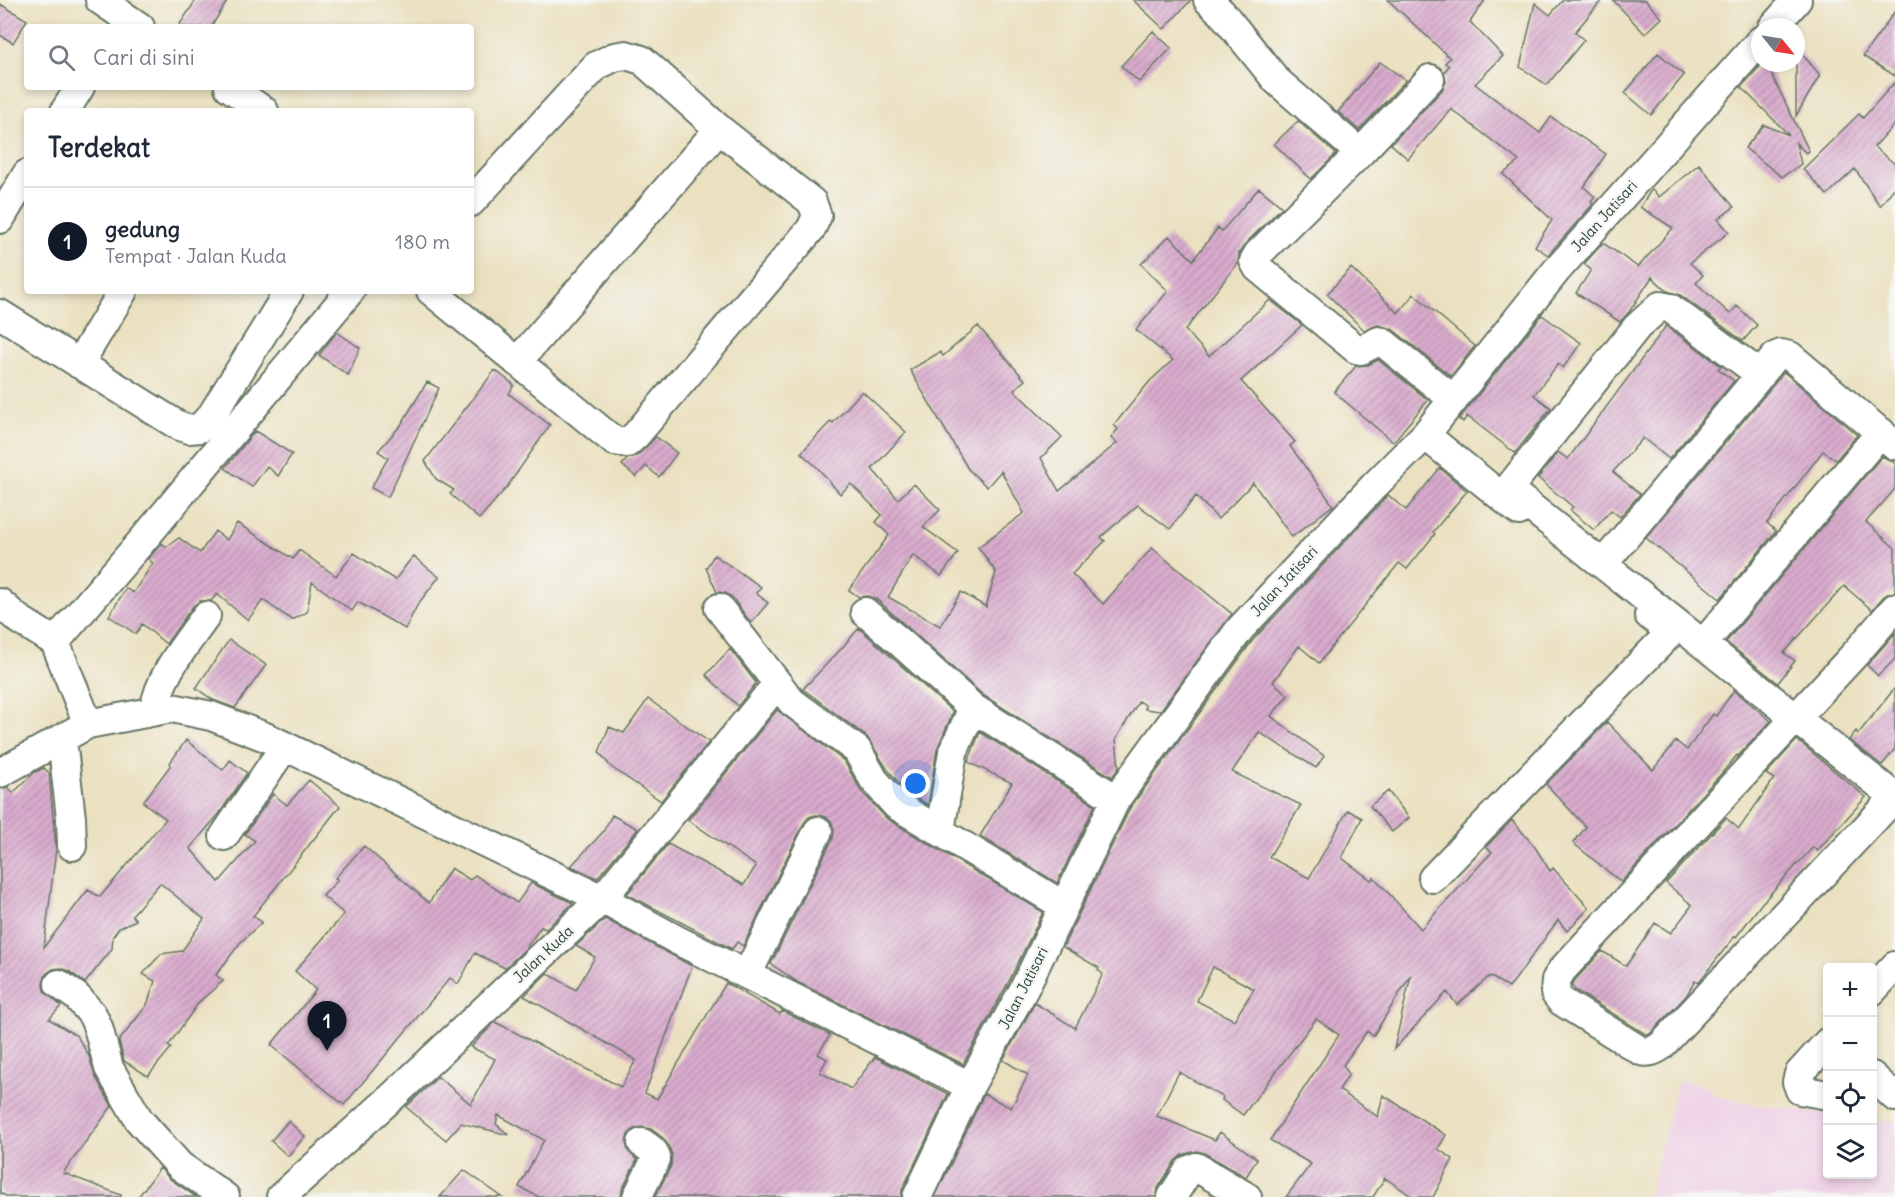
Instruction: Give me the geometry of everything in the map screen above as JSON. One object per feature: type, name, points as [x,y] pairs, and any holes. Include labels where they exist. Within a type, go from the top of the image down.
[{"type":"street","points":[[1208,0],[1222,13],[1277,81],[1360,153]]},
{"type":"street","points":[[1781,18],[1797,0]]},
{"type":"street","name":"Jalan Jatisari","points":[[917,1197],[970,1086],[1024,989],[1116,799],[1240,629],[1425,435],[1556,271],[1751,51]]},
{"type":"street","points":[[435,294],[614,441],[627,443],[811,229],[817,216],[812,202],[719,129],[642,60],[626,55],[614,57],[596,66],[474,199]]},
{"type":"street","points":[[1430,79],[1360,153],[1258,254],[1255,264],[1356,349],[1361,350],[1379,341],[1385,344],[1454,399]]},
{"type":"street","points":[[67,108],[78,90]]},
{"type":"street","points":[[517,362],[719,129]]},
{"type":"street","points":[[0,219],[24,179]]},
{"type":"street","points":[[79,364],[121,294]]},
{"type":"street","points":[[0,314],[179,426],[189,429],[200,428],[212,415],[287,294]]},
{"type":"street","points":[[55,642],[348,294]]},
{"type":"street","points":[[1761,375],[1670,308],[1660,306],[1637,327],[1508,489],[1794,718],[1895,797],[1654,1051],[1647,1053],[1641,1051],[1561,1001],[1555,993],[1555,987],[1562,970],[1794,718],[1856,653],[1895,608]]},
{"type":"street","points":[[1603,564],[1776,356],[1781,354],[1790,356],[1888,438],[1702,644]]},
{"type":"street","points":[[1425,435],[1671,632],[1433,878]]},
{"type":"street","points":[[0,603],[17,618],[55,642],[88,724]]},
{"type":"street","points":[[719,608],[792,702],[857,750],[874,780],[896,805],[1064,906]]},
{"type":"street","points":[[865,612],[973,708],[1116,799]]},
{"type":"street","points":[[154,711],[156,698],[172,662],[206,616]]},
{"type":"street","name":"Jalan Kuda","points":[[281,1197],[602,899],[777,684]]},
{"type":"street","points":[[0,773],[88,724],[172,708],[211,716],[285,746],[602,899],[678,940],[970,1086]]},
{"type":"street","points":[[940,831],[953,752],[973,708]]},
{"type":"street","points":[[62,739],[72,846]]},
{"type":"street","points":[[224,836],[285,746]]},
{"type":"street","points":[[747,975],[818,831]]},
{"type":"street","points":[[1877,986],[1895,966]]},
{"type":"street","points":[[59,984],[77,997],[92,1014],[98,1027],[109,1068],[139,1120],[180,1166],[225,1197]]},
{"type":"street","points":[[1823,1047],[1799,1074],[1797,1082],[1800,1090],[1823,1094]]},
{"type":"street","points":[[1877,1081],[1895,1097]]},
{"type":"street","points":[[1877,1103],[1895,1105]]},
{"type":"street","points":[[637,1197],[657,1159],[656,1154],[642,1143]]},
{"type":"street","points":[[1172,1197],[1189,1170],[1196,1167],[1247,1197]]},
{"type":"shaded area","points":[[1678,1080],[1706,1086],[1714,1095],[1757,1105],[1823,1113],[1823,1179],[1877,1179],[1877,1120],[1895,1122],[1895,1197],[1648,1197]]},
{"type":"building","points":[[196,0],[228,0],[213,24],[180,24]]},
{"type":"building","points":[[1133,0],[1191,0],[1164,29]]},
{"type":"building","points":[[1388,0],[1485,0],[1470,22],[1503,56],[1475,84],[1540,133],[1551,117],[1606,154],[1584,187],[1595,197],[1591,202],[1593,204],[1548,255],[1535,246],[1552,220],[1503,174],[1519,161],[1451,109],[1408,159],[1391,144],[1442,90],[1446,82],[1444,72],[1449,66],[1445,63],[1450,58]]},
{"type":"building","points":[[1563,0],[1602,0],[1575,32],[1584,40],[1547,85],[1520,67],[1535,3],[1550,15]]},
{"type":"building","points":[[1613,0],[1645,0],[1662,18],[1645,34]]},
{"type":"building","points":[[0,4],[27,20],[13,43],[0,35]]},
{"type":"building","points":[[1895,11],[1895,76],[1863,56]]},
{"type":"building","points":[[1153,31],[1171,48],[1139,82],[1121,66]]},
{"type":"building","points":[[1658,53],[1684,75],[1651,115],[1625,93]]},
{"type":"building","points":[[1805,58],[1820,75],[1796,116],[1796,72],[1805,72]]},
{"type":"building","points":[[1380,62],[1406,80],[1359,130],[1338,112]]},
{"type":"building","points":[[1755,72],[1770,72],[1809,151],[1806,153],[1796,143],[1801,164],[1782,177],[1745,148],[1764,125],[1789,135],[1741,87]]},
{"type":"building","points":[[1895,82],[1895,124],[1874,147],[1895,164],[1895,187],[1880,206],[1855,169],[1827,195],[1803,169],[1859,114],[1863,118]]},
{"type":"building","points":[[1298,121],[1336,154],[1311,179],[1274,144]]},
{"type":"building","points":[[1699,164],[1734,207],[1718,219],[1729,232],[1690,263],[1703,275],[1696,283],[1730,314],[1737,306],[1757,325],[1743,341],[1680,295],[1667,291],[1652,277],[1620,322],[1576,293],[1591,270],[1584,264],[1603,243],[1638,267],[1673,228],[1640,207],[1652,189],[1659,197]]},
{"type":"building","points":[[1259,188],[1282,207],[1246,243],[1239,253],[1238,263],[1185,330],[1209,356],[1270,300],[1302,325],[1241,381],[1295,442],[1290,446],[1333,505],[1292,537],[1253,483],[1218,519],[1196,496],[1170,529],[1138,505],[1101,537],[1105,541],[1072,574],[1103,604],[1152,548],[1232,614],[1160,711],[1145,709],[1145,705],[1139,701],[1116,739],[1119,768],[1112,777],[983,695],[876,599],[867,596],[859,597],[849,590],[889,535],[876,522],[882,515],[851,484],[840,494],[817,467],[801,453],[862,391],[906,432],[872,469],[898,499],[914,484],[940,510],[923,527],[958,553],[941,576],[913,555],[888,597],[940,626],[961,592],[986,607],[996,572],[978,547],[1024,513],[1001,471],[987,487],[968,469],[910,370],[940,352],[943,356],[978,326],[1025,380],[1014,390],[1062,437],[1041,458],[1059,491],[1117,443],[1111,438],[1118,429],[1114,425],[1150,381],[1173,360],[1136,330],[1168,291],[1141,264],[1169,236],[1193,260],[1218,228],[1222,231]]},
{"type":"building","points":[[1351,268],[1398,313],[1414,294],[1475,346],[1451,376],[1392,329],[1378,325],[1364,330],[1327,294]]},
{"type":"building","points":[[1542,315],[1581,343],[1563,368],[1558,364],[1534,395],[1551,408],[1515,453],[1467,416],[1463,422],[1459,419]]},
{"type":"building","points":[[1666,326],[1721,366],[1718,369],[1734,381],[1669,459],[1643,438],[1613,472],[1640,494],[1620,517],[1611,510],[1594,530],[1570,510],[1573,507],[1538,478],[1558,452],[1568,459]]},
{"type":"building","points":[[337,332],[360,348],[348,375],[319,355]]},
{"type":"building","points":[[1378,360],[1428,400],[1393,442],[1334,392],[1356,366],[1368,365]]},
{"type":"building","points":[[495,370],[514,385],[509,394],[550,425],[507,487],[479,519],[450,494],[454,490],[436,479],[425,461]]},
{"type":"building","points":[[1784,372],[1857,435],[1836,460],[1823,451],[1767,523],[1776,531],[1720,599],[1646,538]]},
{"type":"building","points":[[427,382],[439,388],[388,497],[371,488],[388,458],[378,451],[401,425]]},
{"type":"building","points":[[255,431],[292,454],[278,476],[267,466],[252,487],[225,468]]},
{"type":"building","points":[[656,437],[677,453],[659,477],[646,466],[636,477],[622,465],[627,459],[638,455]]},
{"type":"building","points":[[1882,456],[1895,463],[1895,489],[1866,522],[1895,548],[1895,592],[1883,597],[1872,610],[1844,586],[1784,653],[1795,661],[1778,683],[1726,642]]},
{"type":"building","points":[[1440,468],[1467,491],[1433,532],[1435,534],[1407,569],[1399,563],[1319,663],[1299,646],[1273,682],[1288,695],[1271,716],[1324,756],[1316,768],[1259,732],[1232,772],[1301,805],[1269,857],[1309,878],[1348,810],[1362,818],[1342,858],[1371,880],[1374,877],[1421,929],[1492,852],[1486,847],[1512,820],[1535,847],[1550,871],[1553,868],[1589,908],[1567,931],[1558,920],[1509,988],[1490,976],[1457,1005],[1447,992],[1394,1049],[1411,975],[1373,1036],[1367,1031],[1343,1065],[1349,1074],[1339,1090],[1378,1117],[1383,1095],[1446,1135],[1438,1149],[1453,1159],[1433,1197],[1413,1197],[1385,1178],[1373,1197],[1286,1197],[1311,1164],[1270,1140],[1339,1035],[1316,1019],[1243,1115],[1222,1100],[1223,1097],[1179,1072],[1157,1116],[1215,1140],[1220,1132],[1257,1159],[1246,1177],[1197,1151],[1182,1155],[1175,1161],[1158,1188],[1156,1197],[935,1197],[984,1094],[1011,1108],[1028,1075],[1003,1060],[1035,1003],[1075,1028],[1103,974],[1098,970],[1099,968],[1063,947],[1130,808],[1253,640],[1388,495],[1406,510]],"holes":[[[1213,967],[1254,989],[1234,1020],[1197,1001]]]},
{"type":"building","points":[[237,523],[293,559],[299,550],[336,576],[354,553],[395,580],[413,556],[439,577],[418,604],[405,629],[358,602],[352,611],[312,582],[307,612],[292,620],[263,600],[248,620],[217,594],[211,601],[200,601],[193,606],[166,644],[142,624],[136,634],[109,616],[126,588],[133,593],[153,563],[148,559],[162,543],[166,547],[179,538],[200,553],[215,531],[227,540]]},
{"type":"building","points":[[714,555],[761,587],[756,593],[768,603],[751,623],[732,597],[717,592],[706,568]]},
{"type":"building","points":[[859,628],[953,712],[937,749],[928,805],[907,792],[888,770],[867,737],[803,689]]},
{"type":"building","points":[[1895,633],[1895,659],[1878,676],[1867,665]]},
{"type":"building","points":[[229,640],[266,665],[235,708],[213,700],[196,688]]},
{"type":"building","points":[[730,649],[756,683],[738,706],[706,675]]},
{"type":"building","points":[[1895,688],[1895,749],[1882,765],[1849,740],[1856,731],[1858,734]]},
{"type":"building","points":[[1734,690],[1771,721],[1621,882],[1573,843],[1586,827],[1546,784],[1607,722],[1653,770],[1676,741],[1687,750],[1713,714],[1716,716]]},
{"type":"building","points":[[648,699],[709,742],[661,801],[611,767],[599,752],[609,727],[624,733]]},
{"type":"building","points":[[777,710],[844,761],[861,791],[887,819],[1043,912],[1009,981],[963,1064],[799,983],[771,964],[833,838],[834,829],[831,821],[826,817],[816,815],[809,817],[804,823],[743,946],[737,942],[732,949],[627,894],[668,844],[744,885],[756,866],[688,820]]},
{"type":"building","points":[[980,732],[1095,805],[1057,883],[980,836],[1012,783],[968,762]]},
{"type":"building","points":[[186,740],[223,770],[230,760],[247,773],[219,814],[190,848],[219,882],[255,841],[245,834],[273,794],[287,805],[309,780],[340,806],[253,916],[262,922],[240,943],[216,975],[223,981],[199,1002],[168,1046],[171,1048],[148,1076],[124,1061],[119,1041],[147,1005],[155,981],[143,974],[161,954],[182,951],[204,919],[160,883],[132,915],[136,920],[119,928],[113,936],[112,949],[85,983],[61,968],[53,969],[46,974],[43,983],[44,991],[61,1006],[49,1019],[77,1036],[112,1106],[63,1173],[121,1195],[121,1197],[8,1197],[0,1193],[0,789],[8,787],[13,793],[35,772],[44,768],[49,773],[56,849],[44,947],[88,890],[100,897],[166,819],[143,802]]},
{"type":"building","points":[[1797,740],[1866,797],[1817,851],[1813,847],[1762,903],[1698,983],[1695,981],[1686,996],[1650,1034],[1647,1035],[1575,990],[1572,986],[1575,980],[1602,951],[1626,966],[1655,923],[1671,933],[1692,905],[1666,883],[1726,818],[1739,829],[1774,779],[1766,774]]},
{"type":"building","points":[[1388,791],[1409,818],[1392,832],[1370,806]]},
{"type":"building","points":[[612,815],[638,829],[597,878],[571,866],[603,832]]},
{"type":"building","points":[[364,846],[429,903],[451,868],[470,880],[475,875],[517,903],[531,883],[573,903],[546,929],[541,927],[525,949],[505,968],[475,953],[458,984],[450,978],[344,1105],[271,1045],[316,990],[295,971],[344,914],[323,896],[338,880],[335,878]]},
{"type":"building","points":[[605,919],[692,966],[645,1093],[657,1099],[726,983],[780,1014],[782,1011],[830,1035],[818,1054],[827,1059],[820,1072],[851,1089],[875,1057],[948,1094],[902,1190],[901,1197],[655,1197],[671,1166],[672,1154],[663,1138],[651,1129],[642,1127],[634,1129],[628,1135],[626,1142],[628,1151],[637,1160],[622,1190],[621,1197],[539,1197],[519,1187],[544,1140],[498,1115],[496,1124],[509,1135],[461,1123],[446,1140],[406,1107],[438,1077],[471,1104],[495,1059],[471,1047],[495,1022],[621,1087],[636,1060],[524,996],[547,973],[576,990],[595,957],[576,946]]},
{"type":"building","points":[[288,1121],[305,1136],[288,1156],[271,1141]]},
{"type":"building","points":[[160,1168],[170,1179],[196,1197],[138,1197]]},
{"type":"building","points":[[464,1170],[502,1197],[440,1197]]},
{"type":"place","name":"gedung","points":[[327,1051]]}]
